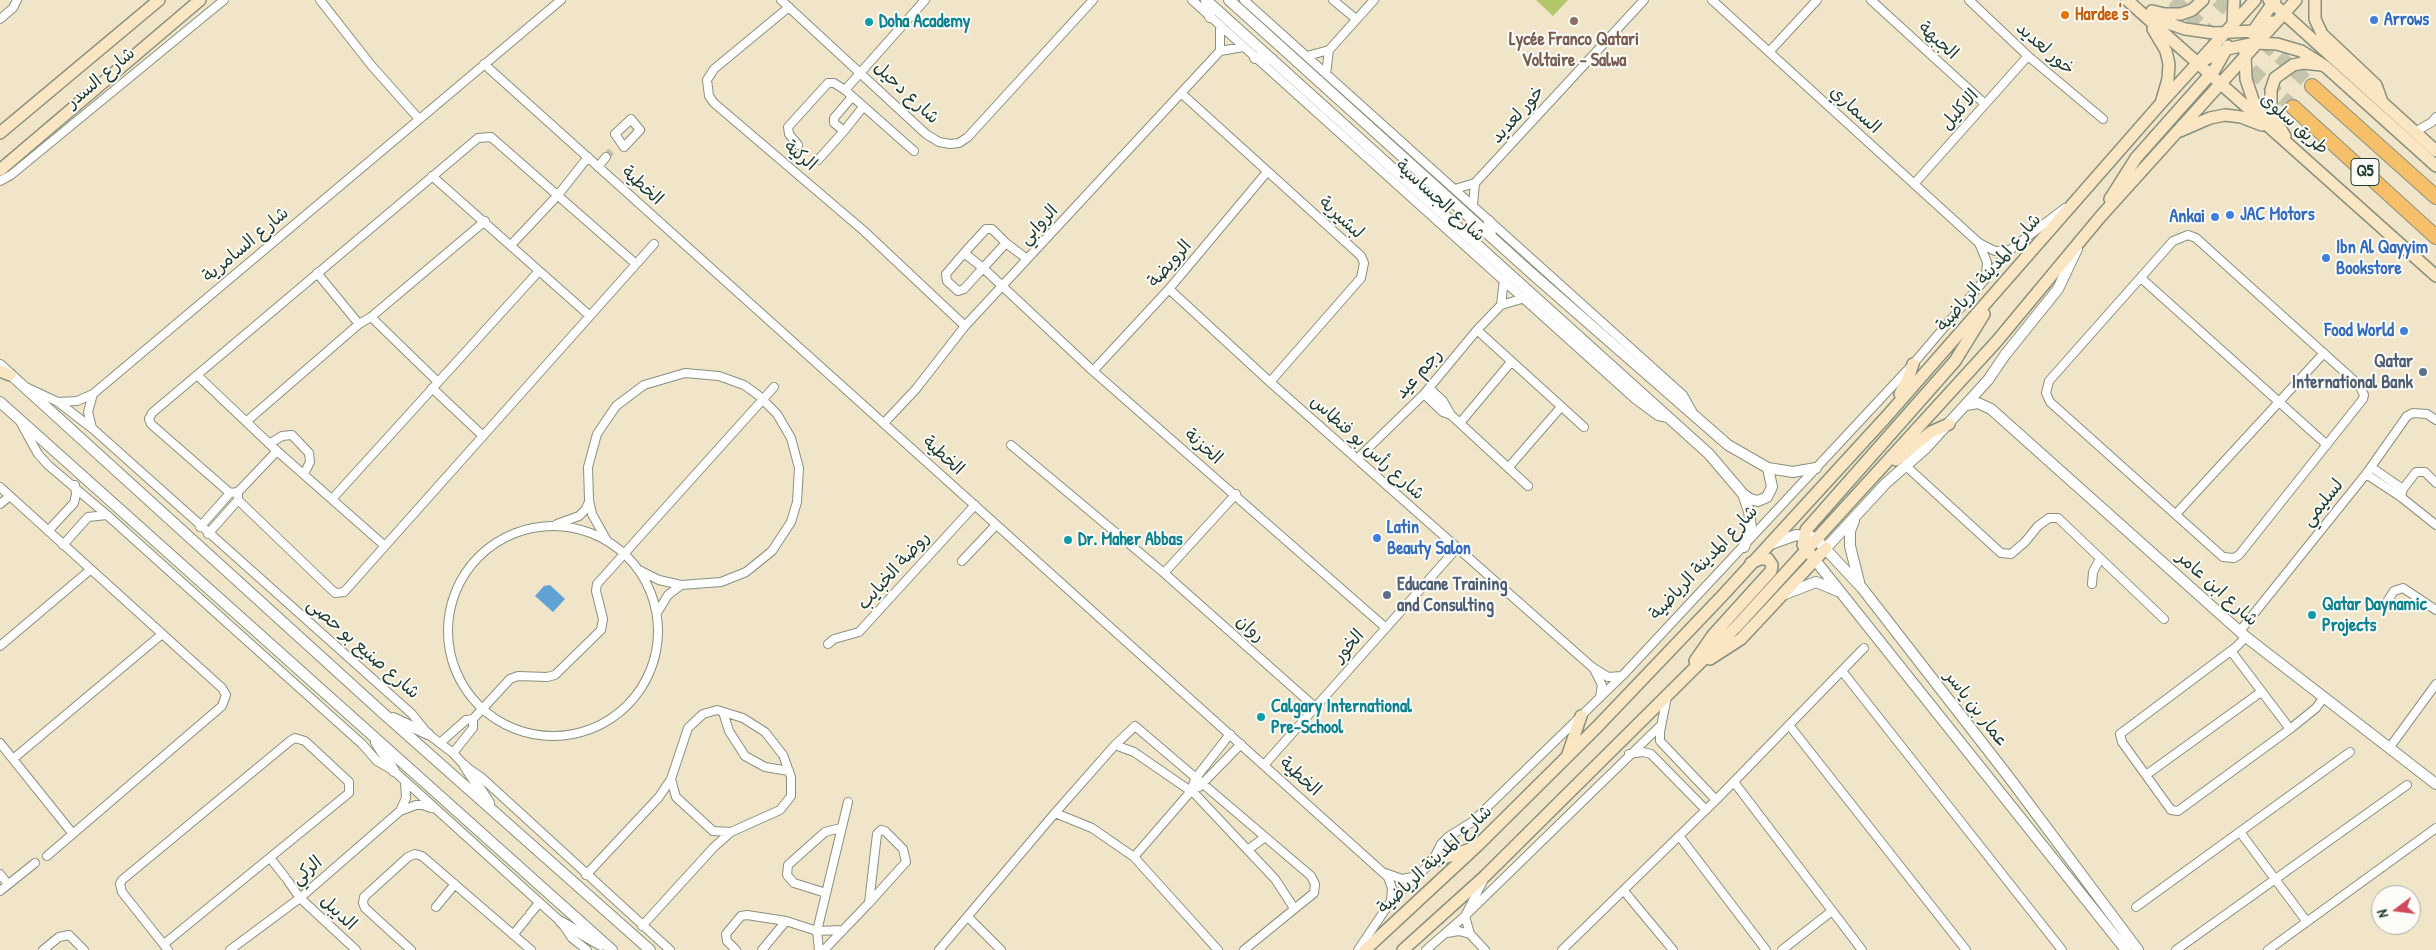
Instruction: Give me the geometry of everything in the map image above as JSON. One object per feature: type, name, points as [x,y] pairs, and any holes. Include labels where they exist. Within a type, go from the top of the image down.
[{"type":"highway","name":"Q5","points":[[2312,86],[2436,197]]},
{"type":"highway","name":"طريق سلوى","points":[[2293,107],[2436,237]]},
{"type":"main road","name":"شارع السدر","points":[[0,133],[159,0]]},
{"type":"main road","name":"شارع السدر","points":[[0,170],[200,0]]},
{"type":"main road","points":[[2128,1],[2159,13],[2177,14],[2192,10],[2203,0]]},
{"type":"main road","points":[[2101,216],[2136,158],[2210,75],[2227,49],[2234,0]]},
{"type":"main road","name":"شارع المدينة الرياضية","points":[[1365,950],[1477,846],[1567,757],[1723,596],[1887,416],[2162,102],[2231,31],[2255,0]]},
{"type":"main road","points":[[1403,950],[1485,876],[1737,626],[1997,341],[2101,216],[2220,84],[2249,48],[2296,0]]},
{"type":"main road","points":[[2315,0],[2315,19],[2322,34],[2376,86],[2383,103]]},
{"type":"main road","name":"طريق سلوى","points":[[2128,1],[2436,276]]},
{"type":"main road","points":[[2269,128],[2250,92],[2246,79],[2249,48],[2253,31],[2272,1],[2436,151]]},
{"type":"main road","points":[[2142,13],[2194,31],[2253,31],[2267,25],[2284,13]]},
{"type":"main road","points":[[2142,13],[2158,36],[2168,60],[2169,74],[2162,102]]},
{"type":"main road","points":[[2198,64],[2227,49],[2277,44],[2294,48],[2310,55],[2326,67],[2436,166]]},
{"type":"main road","points":[[2294,148],[2278,126],[2271,109],[2270,97],[2273,83],[2279,74],[2292,65],[2309,63],[2326,67]]},
{"type":"main road","points":[[0,143],[24,114]]},
{"type":"main road","points":[[2174,134],[2210,118],[2226,115],[2241,117],[2269,128]]},
{"type":"main road","points":[[1815,560],[1806,550],[1803,543],[1803,535],[1955,361],[1999,289]]},
{"type":"main road","points":[[1887,416],[1908,379],[1913,364]]},
{"type":"main road","points":[[1872,478],[1931,432],[1948,424]]},
{"type":"main road","points":[[1697,666],[1741,639],[1826,548]]},
{"type":"main road","points":[[1682,681],[1713,635],[1772,571],[1772,565],[1768,559],[1760,559],[1752,563]]},
{"type":"main road","points":[[1567,757],[1582,716]]},
{"type":"main road","points":[[1432,862],[1477,846]]},
{"type":"street","points":[[0,19],[13,8],[17,0]]},
{"type":"street","name":"شارع السدر","points":[[0,182],[11,175],[224,0]]},
{"type":"street","points":[[320,0],[371,65],[419,119]]},
{"type":"street","name":"شارع السامرية","points":[[58,402],[77,401],[93,394],[561,0]]},
{"type":"street","name":"شارع دحيل","points":[[781,0],[926,134],[939,142],[950,144],[959,143],[968,137],[1092,0]]},
{"type":"street","points":[[845,90],[860,71],[926,0]]},
{"type":"street","name":"شارع الجساسية","points":[[1192,0],[1648,409],[1658,416],[1671,418]]},
{"type":"street","points":[[1206,0],[1210,17]]},
{"type":"street","name":"شارع الجساسية","points":[[1206,0],[1671,418],[1709,454],[1743,494]]},
{"type":"street","name":"شارع الجساسية","points":[[1229,0],[1693,415],[1728,445],[1768,468]]},
{"type":"street","name":"شارع الجساسية","points":[[1244,0],[1683,395],[1693,415]]},
{"type":"street","points":[[1333,0],[1356,18]]},
{"type":"street","points":[[1326,74],[1329,50],[1374,0]]},
{"type":"street","name":"خور لعديد","points":[[1476,183],[1644,0]]},
{"type":"street","name":"السماري","points":[[1712,0],[1979,243],[1995,251],[2010,250]]},
{"type":"street","points":[[1769,52],[1817,0]]},
{"type":"street","name":"الجبهة","points":[[1871,0],[1985,104]]},
{"type":"street","name":"خور لعديد","points":[[1969,0],[2028,56],[2104,119]]},
{"type":"street","name":"الركية","points":[[789,7],[714,69],[707,80],[709,96],[714,103],[864,231],[965,326]]},
{"type":"street","points":[[1220,26],[1220,51],[1243,47]]},
{"type":"street","points":[[1275,42],[1288,40]]},
{"type":"street","points":[[1307,56],[1329,50]]},
{"type":"street","name":"الروابي","points":[[884,423],[916,389],[965,326],[1220,51]]},
{"type":"street","name":"الاكليل","points":[[1914,184],[2028,56]]},
{"type":"street","points":[[1255,58],[1272,59]]},
{"type":"street","name":"الخطية","points":[[484,64],[1381,872],[1390,882],[1391,901]]},
{"type":"street","points":[[798,145],[788,134],[788,126],[828,83],[845,90],[914,151]]},
{"type":"street","name":"لبشيرية","points":[[1181,93],[1362,256],[1364,263],[1361,278],[1270,382]]},
{"type":"street","points":[[844,131],[833,121],[852,97]]},
{"type":"street","points":[[818,160],[863,107]]},
{"type":"street","points":[[2415,132],[2432,122],[2436,117]]},
{"type":"street","points":[[636,264],[491,136],[478,138],[197,374],[152,413],[149,419],[151,424],[235,495],[335,593],[344,592],[482,434],[590,316],[654,244]]},
{"type":"street","points":[[612,150],[619,143]]},
{"type":"street","points":[[511,245],[558,195],[588,157]]},
{"type":"street","points":[[598,167],[606,157]]},
{"type":"street","points":[[1419,170],[1433,170]]},
{"type":"street","name":"الرويضة","points":[[1093,371],[1169,289],[1267,172]]},
{"type":"street","points":[[432,176],[590,316]]},
{"type":"street","points":[[1455,189],[1476,183],[1473,206]]},
{"type":"street","name":"شارع المدينة الرياضية","points":[[1358,950],[1391,901],[1432,862],[1441,844],[1448,837],[1472,822],[1623,675],[1913,364],[2010,250],[2076,199]]},
{"type":"street","points":[[247,421],[360,324],[485,221]]},
{"type":"street","points":[[1489,221],[1491,236]]},
{"type":"street","points":[[1006,242],[964,289],[958,291],[947,281],[946,274],[964,253],[990,228],[1027,259]]},
{"type":"street","points":[[2188,235],[2196,238],[2359,385],[2364,395],[2363,399],[2327,445],[2239,555],[2234,558],[2223,556],[2050,402],[2046,393],[2049,382],[2141,278],[2174,241],[2188,235]]},
{"type":"street","points":[[1826,548],[1948,424],[1988,380],[2005,355],[2058,289],[2083,237]]},
{"type":"street","name":"السماري","points":[[1979,243],[1987,262],[1986,278]]},
{"type":"street","points":[[1484,250],[1491,268]]},
{"type":"street","name":"الخزنة","points":[[964,253],[983,268],[1002,288],[1093,371],[1236,494],[1386,628]]},
{"type":"street","points":[[333,498],[539,271]]},
{"type":"street","points":[[317,272],[360,324]]},
{"type":"street","points":[[2141,278],[2327,445]]},
{"type":"street","points":[[1501,305],[1504,279]]},
{"type":"street","name":"شارع رأس بو فنطاس","points":[[1169,289],[1270,382],[1592,667],[1610,678],[1623,675]]},
{"type":"street","name":"رجم عيد","points":[[1357,459],[1427,391],[1477,330],[1501,305],[1525,298]]},
{"type":"street","points":[[370,317],[438,382]]},
{"type":"street","points":[[1477,330],[1584,427]]},
{"type":"street","points":[[2176,514],[2324,353]]},
{"type":"street","points":[[1460,423],[1511,362]]},
{"type":"street","name":"شارع صنيع بو حصى","points":[[0,364],[5,373],[23,386],[384,714],[650,950]]},
{"type":"street","points":[[555,525],[580,529],[606,539],[640,570],[659,580],[681,585],[721,582],[746,572],[772,551],[791,522],[797,502],[799,468],[791,438],[777,414],[744,385],[718,376],[686,373],[644,385],[616,406],[597,434],[588,467],[589,500],[592,514],[606,539]]},
{"type":"street","points":[[197,374],[276,451],[333,498],[385,546]]},
{"type":"street","points":[[1988,380],[1985,394],[1991,409]]},
{"type":"street","name":"شارع صنيع بو حصى","points":[[23,386],[58,402],[93,429],[200,527],[412,714],[428,734],[465,766],[481,777],[670,950]]},
{"type":"street","points":[[440,743],[466,720],[473,718],[510,678],[518,676],[547,678],[555,675],[601,630],[603,619],[596,591],[597,584],[774,387]]},
{"type":"street","points":[[432,388],[482,434]]},
{"type":"street","points":[[1427,391],[1443,412],[1451,415],[1528,486]]},
{"type":"street","points":[[93,394],[88,412],[93,429]]},
{"type":"street","points":[[0,402],[365,727],[610,950]]},
{"type":"street","points":[[1966,405],[1978,403],[1991,409]]},
{"type":"street","points":[[1508,468],[1561,407]]},
{"type":"street","name":"شارع ابن عامر","points":[[1991,409],[2243,634],[2434,782]]},
{"type":"street","name":"لسليمي","points":[[2146,776],[2121,740],[2121,732],[2231,651],[2366,474],[2407,416],[2414,413],[2427,414],[2436,420]]},
{"type":"street","points":[[18,419],[43,461],[75,486],[355,738],[377,761],[394,771]]},
{"type":"street","points":[[269,444],[282,436],[292,435],[309,453],[310,462],[304,474]]},
{"type":"street","name":"روان","points":[[1011,445],[1164,573],[1315,707]]},
{"type":"street","points":[[200,527],[235,495],[276,451]]},
{"type":"street","points":[[1906,466],[2001,553],[2011,554],[2025,542],[2038,526],[2049,518],[2058,518],[2164,619]]},
{"type":"street","points":[[2371,467],[2403,489]]},
{"type":"street","points":[[1743,494],[1750,499],[1758,501],[1767,497],[1772,487],[1768,468],[1793,472],[1816,468]]},
{"type":"street","points":[[2401,497],[2403,489],[2412,474],[2420,471],[2436,483]]},
{"type":"street","points":[[2366,474],[2401,497],[2436,525]]},
{"type":"street","points":[[48,531],[74,503],[75,486]]},
{"type":"street","points":[[0,487],[161,635],[222,688],[226,695],[226,700],[222,706],[48,856]]},
{"type":"street","points":[[1164,573],[1236,494]]},
{"type":"street","points":[[1743,494],[1749,512],[1751,528],[1744,547]]},
{"type":"street","points":[[208,534],[235,495]]},
{"type":"street","points":[[0,504],[10,496]]},
{"type":"street","points":[[589,500],[585,510],[579,516],[555,525],[530,528],[499,541],[484,550],[467,569],[455,592],[448,616],[448,642],[453,667],[465,690],[482,709],[503,725],[526,734],[577,735],[601,726],[622,712],[639,693],[651,670],[658,646],[657,613],[640,570]]},
{"type":"street","name":"روضة الخبايب","points":[[828,644],[840,637],[859,632],[975,505]]},
{"type":"street","points":[[63,545],[88,518],[107,515]]},
{"type":"street","points":[[1856,516],[1850,531],[1850,546],[1862,588]]},
{"type":"street","points":[[962,561],[996,525]]},
{"type":"street","points":[[1764,549],[1784,538],[1803,535]]},
{"type":"street","name":"عمار بن ياسر","points":[[1803,535],[1816,539],[1862,588],[2008,776],[2138,950]]},
{"type":"street","name":"الخور","points":[[1264,765],[1457,548]]},
{"type":"street","points":[[2092,584],[2093,572],[2100,559]]},
{"type":"street","name":"عمار بن ياسر","points":[[1815,560],[2124,949]]},
{"type":"street","points":[[0,646],[90,570]]},
{"type":"street","points":[[1781,596],[1816,582],[1843,593]]},
{"type":"street","points":[[657,613],[668,595],[681,585]]},
{"type":"street","points":[[2388,600],[2394,591],[2403,588],[2436,610]]},
{"type":"street","points":[[13,759],[161,635]]},
{"type":"street","points":[[1562,950],[1680,837],[1864,648]]},
{"type":"street","points":[[2231,651],[2290,729]]},
{"type":"street","name":"شارع رأس بو فنطاس","points":[[1592,667],[1602,685],[1600,698]]},
{"type":"street","points":[[1842,671],[2062,950]]},
{"type":"street","points":[[2390,747],[2436,684]]},
{"type":"street","points":[[2261,692],[2146,776],[2171,810],[2178,811],[2290,729],[2316,708],[2324,697]]},
{"type":"street","points":[[1667,696],[1659,738],[1662,745],[1716,800]]},
{"type":"street","points":[[586,875],[659,797],[671,779],[688,728],[703,714],[717,710],[743,718],[765,732],[783,755],[789,771],[791,796],[780,810],[731,832],[714,847],[642,926]]},
{"type":"street","points":[[723,712],[729,731],[745,756],[765,767],[789,771]]},
{"type":"street","points":[[384,714],[428,734]]},
{"type":"street","points":[[453,754],[474,728],[473,718]]},
{"type":"street","points":[[1426,950],[1465,916],[1661,725]]},
{"type":"street","points":[[1789,725],[1966,950]]},
{"type":"street","points":[[365,727],[394,771],[560,922],[572,938],[587,950]]},
{"type":"street","points":[[938,950],[968,917],[1055,812],[1115,745],[1133,728],[1138,727],[1195,779],[1265,836],[1310,876],[1315,884],[1314,893],[1244,950]]},
{"type":"street","points":[[1134,857],[1191,791],[1195,779],[1230,734]]},
{"type":"street","points":[[294,738],[300,738],[349,782],[350,793],[166,947],[122,892],[120,884],[122,880],[282,747],[294,738]]},
{"type":"street","points":[[0,743],[73,834]]},
{"type":"street","points":[[1191,791],[1203,785],[1241,744]]},
{"type":"street","points":[[1115,745],[1134,752],[1191,791],[1249,849],[1275,879],[1294,908]]},
{"type":"street","points":[[1630,754],[1644,752],[1651,754],[1706,810]]},
{"type":"street","points":[[2136,907],[2350,752]]},
{"type":"street","points":[[465,766],[498,816]]},
{"type":"street","points":[[671,779],[676,797],[713,831],[731,832]]},
{"type":"street","points":[[400,811],[406,798],[405,782]]},
{"type":"street","points":[[1734,782],[1862,950]]},
{"type":"street","points":[[2176,950],[2407,785]]},
{"type":"street","points":[[659,797],[676,797]]},
{"type":"street","points":[[819,950],[817,930],[848,802]]},
{"type":"street","name":"الركي","points":[[230,950],[300,898],[400,811],[412,806],[423,805],[437,811]]},
{"type":"street","points":[[1055,812],[1092,828],[1134,857],[1218,950]]},
{"type":"street","points":[[826,893],[794,883],[789,878],[788,865],[825,832],[842,828]]},
{"type":"street","points":[[2268,950],[2436,828]]},
{"type":"street","points":[[713,831],[714,847]]},
{"type":"street","points":[[824,950],[843,930],[906,862],[903,849],[885,831],[877,834],[868,903]]},
{"type":"street","points":[[2240,832],[2307,922]]},
{"type":"street","points":[[1249,849],[1265,836]]},
{"type":"street","points":[[1680,837],[1766,950]]},
{"type":"street","points":[[411,950],[365,908],[362,903],[364,897],[408,857],[415,854],[422,856],[531,950]]},
{"type":"street","name":"الديبل","points":[[271,859],[300,898],[356,950]]},
{"type":"street","points":[[0,891],[35,863]]},
{"type":"street","name":"الخطية","points":[[1381,872],[1402,879],[1418,876]]},
{"type":"street","points":[[0,874],[8,884]]},
{"type":"street","points":[[1485,876],[1465,916],[1470,934],[1485,950]]},
{"type":"street","points":[[436,907],[455,884]]},
{"type":"street","points":[[1624,891],[1674,950]]},
{"type":"street","points":[[513,935],[539,903]]},
{"type":"street","points":[[1782,950],[1832,911]]},
{"type":"street","points":[[736,950],[725,937],[741,916],[755,915],[817,930],[843,930]]},
{"type":"street","points":[[968,917],[1001,950]]},
{"type":"street","points":[[762,950],[786,921]]},
{"type":"street","points":[[560,922],[610,950]]},
{"type":"street","points":[[1441,937],[1454,931],[1470,934]]},
{"type":"street","points":[[43,950],[59,937],[69,935],[84,950]]},
{"type":"green space","points":[[1536,0],[1568,0],[1553,16]]},
{"type":"water","points":[[550,585],[565,599],[553,612],[535,596],[544,586]]},
{"type":"tunnel","points":[[2173,0],[2293,107]]},
{"type":"tunnel","points":[[2217,0],[2312,86]]},
{"type":"tunnel","points":[[606,157],[612,150]]},
{"type":"place","name":"Hardee's","points":[[2065,15]]},
{"type":"place","name":"Arrows","points":[[2374,20]]},
{"type":"place","name":"Lycée Franco Qatari Voltaire - Salwa","points":[[1574,21]]},
{"type":"place","name":"Doha Academy","points":[[869,22]]},
{"type":"place","name":"JAC Motors","points":[[2230,215]]},
{"type":"place","name":"Ankai","points":[[2215,217]]},
{"type":"place","name":"Ibn Al Qayyim Bookstore","points":[[2326,258]]},
{"type":"place","name":"Food World","points":[[2404,331]]},
{"type":"place","name":"Qatar International Bank","points":[[2423,372]]},
{"type":"place","name":"Latin Beauty Salon","points":[[1377,538]]},
{"type":"place","name":"Dr. Maher Abbas","points":[[1068,540]]},
{"type":"place","name":"Educane Training and Consulting","points":[[1387,595]]},
{"type":"place","name":"Qatar Daynamic Projects","points":[[2312,615]]},
{"type":"place","name":"Calgary International Pre-School","points":[[1261,717]]}]
